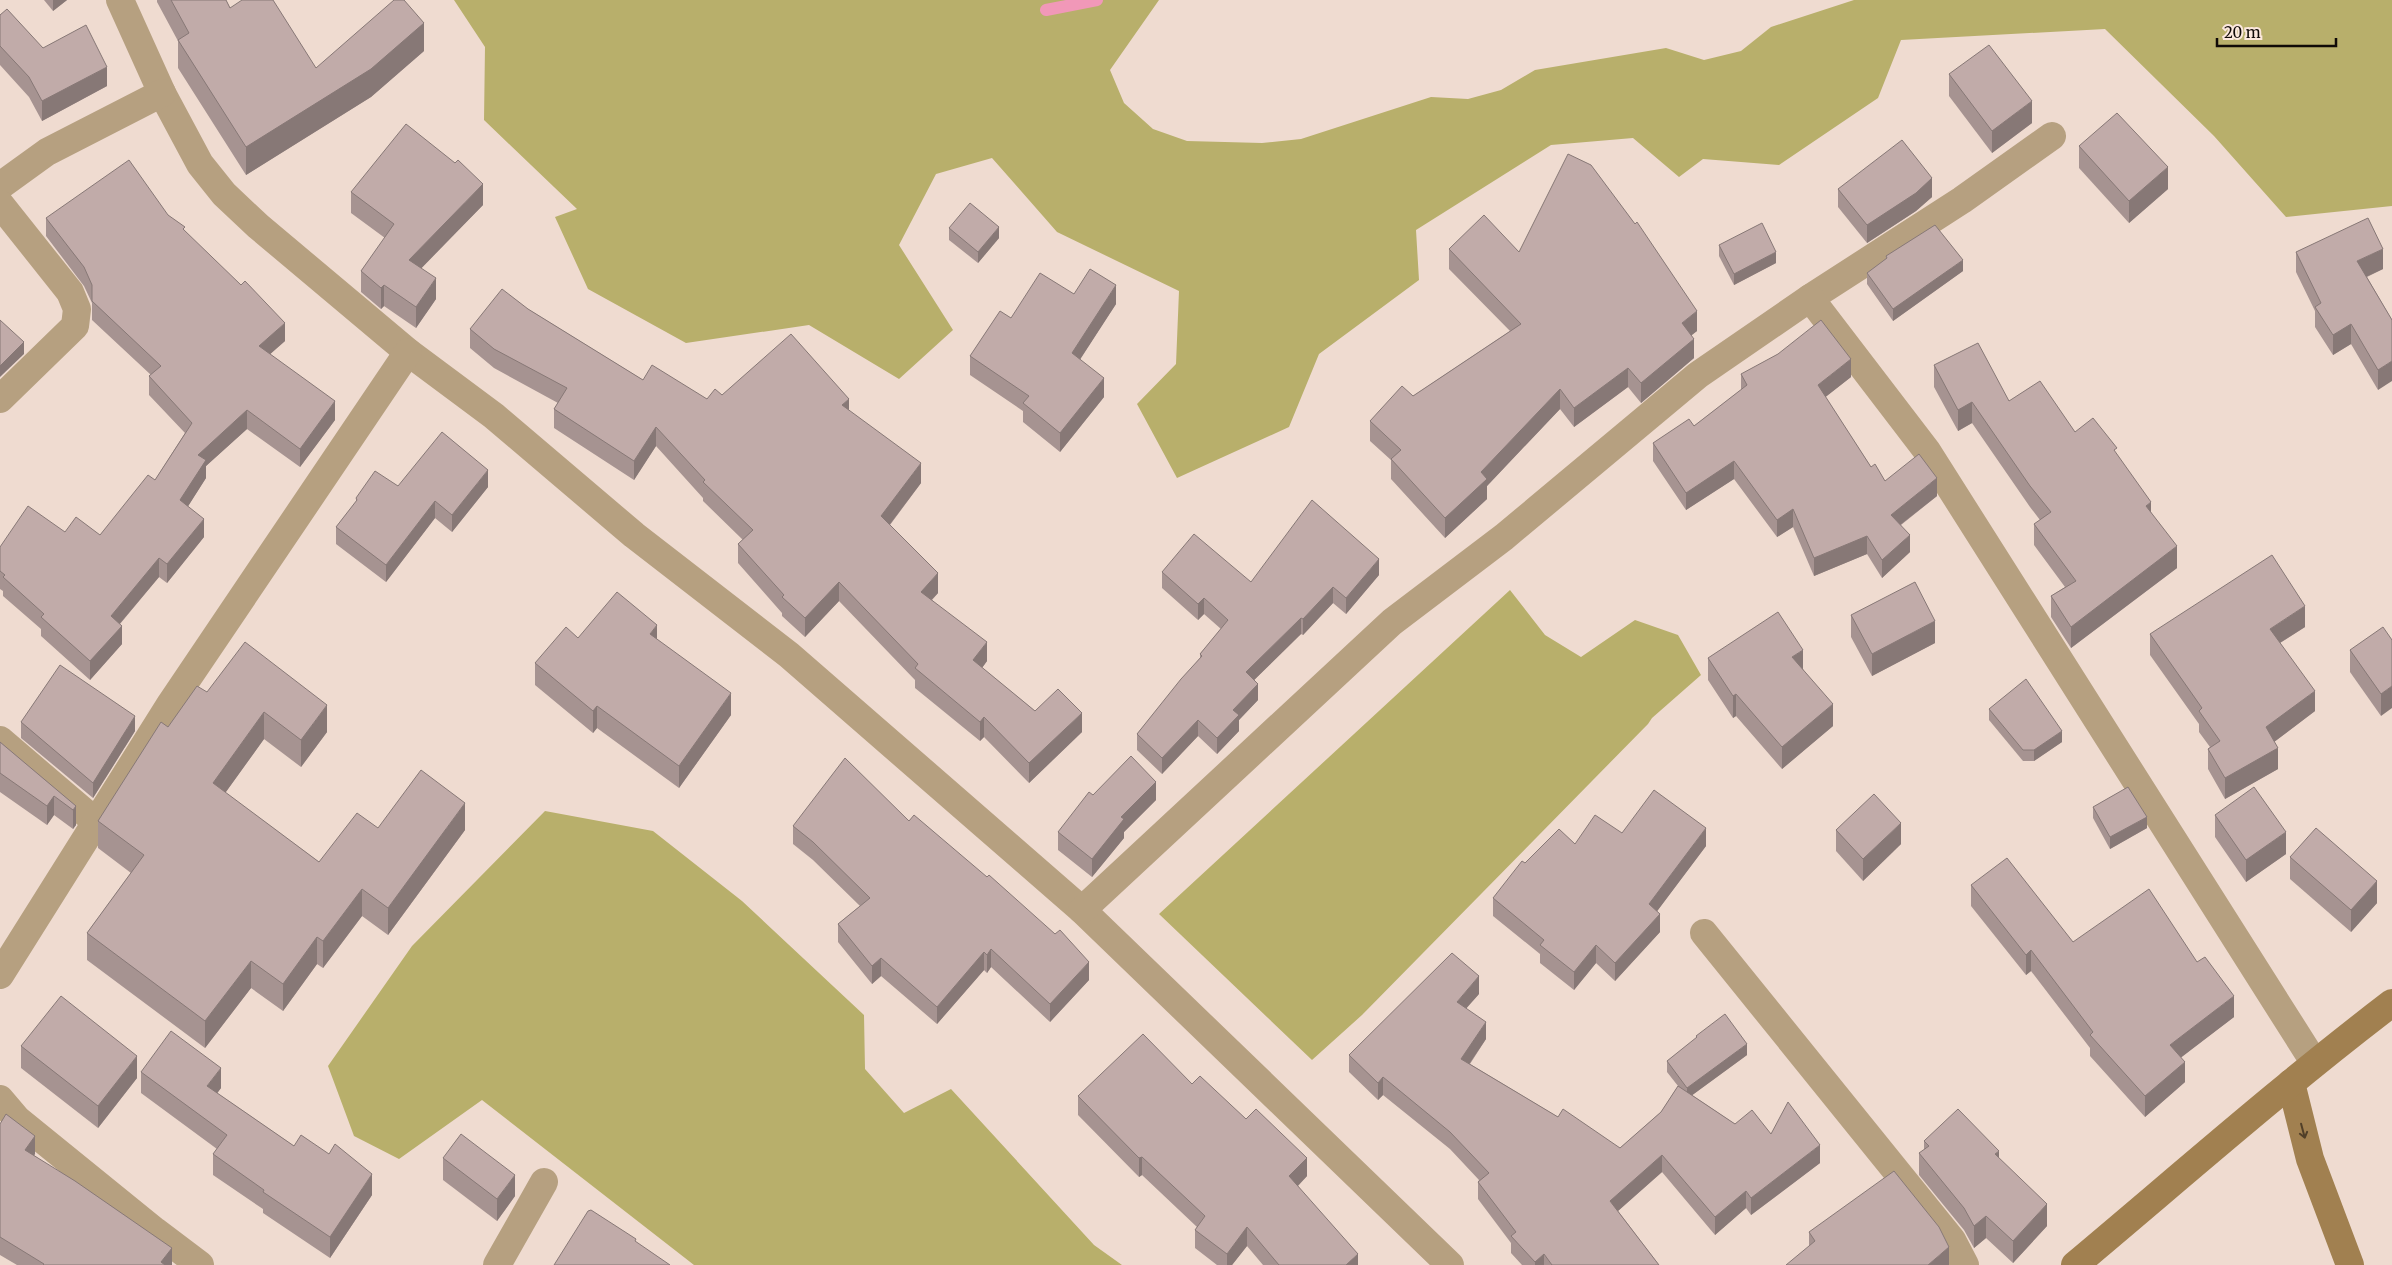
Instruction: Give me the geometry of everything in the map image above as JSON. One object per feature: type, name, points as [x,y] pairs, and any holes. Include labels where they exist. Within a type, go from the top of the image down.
[{"type":"main road","points":[[2075,1265],[2291,1084],[2314,1062],[2392,1003]]},
{"type":"main road","points":[[2291,1084],[2310,1159],[2350,1265]]},
{"type":"street","points":[[120,0],[162,93],[200,164],[224,194],[258,226],[408,352],[494,416],[634,535],[789,655],[1082,910],[1450,1265]]},
{"type":"street","points":[[0,186],[47,152],[162,93]]},
{"type":"street","points":[[1082,910],[1392,622],[1504,537],[1698,375],[1810,298],[1962,200],[2052,136]]},
{"type":"street","points":[[0,204],[70,292],[76,309],[75,326],[0,399]]},
{"type":"street","points":[[1810,298],[1927,451],[2314,1062]]},
{"type":"street","points":[[0,975],[171,703],[408,352]]},
{"type":"street","points":[[0,740],[96,822]]},
{"type":"street","points":[[1704,934],[1952,1240],[1965,1265]]},
{"type":"street","points":[[0,1099],[18,1119],[155,1231],[200,1265]]},
{"type":"street","points":[[497,1265],[544,1182]]},
{"type":"shaded area","points":[[454,0],[1159,0],[1110,70],[1124,103],[1153,129],[1187,141],[1262,143],[1301,139],[1431,97],[1468,99],[1501,90],[1535,70],[1666,48],[1704,60],[1741,51],[1771,27],[1854,0],[2392,0],[2392,206],[2286,217],[2214,136],[2105,29],[1901,40],[1878,98],[1779,165],[1703,159],[1679,177],[1633,138],[1551,145],[1416,230],[1419,280],[1319,354],[1289,427],[1177,478],[1137,404],[1176,364],[1179,291],[1057,232],[992,158],[936,174],[899,245],[953,330],[899,379],[809,325],[686,343],[588,289],[555,217],[577,209],[484,120],[485,47]]},
{"type":"shaded area","points":[[1510,590],[1545,635],[1581,657],[1635,620],[1678,635],[1701,675],[1652,718],[1362,1015],[1312,1060],[1159,914]]},
{"type":"shaded area","points":[[545,811],[653,831],[742,901],[864,1015],[865,1069],[904,1113],[951,1089],[1094,1245],[1122,1265],[694,1265],[482,1100],[399,1159],[354,1136],[328,1066],[412,946]]},
{"type":"building","points":[[171,0],[226,0],[230,8],[242,0],[273,0],[316,68],[394,0],[404,0],[424,23],[371,69],[246,147],[178,40],[189,33]]},
{"type":"building","points":[[7,9],[43,48],[86,25],[107,67],[42,101],[29,77],[0,46],[0,15]]},
{"type":"building","points":[[1989,45],[2032,101],[1992,131],[1949,74]]},
{"type":"building","points":[[2117,113],[2168,167],[2129,201],[2079,146]]},
{"type":"building","points":[[406,124],[455,163],[458,160],[483,184],[409,260],[436,278],[416,307],[384,285],[381,288],[361,271],[394,224],[351,192]]},
{"type":"building","points":[[1902,140],[1932,178],[1916,193],[1867,225],[1838,189]]},
{"type":"building","points":[[1568,154],[1591,165],[1635,224],[1637,222],[1697,311],[1682,323],[1694,339],[1641,383],[1628,368],[1574,408],[1560,389],[1481,472],[1487,479],[1445,518],[1391,459],[1401,450],[1370,421],[1402,386],[1413,396],[1521,324],[1449,249],[1484,215],[1519,252]]},
{"type":"building","points":[[129,160],[168,215],[185,227],[183,229],[241,285],[245,281],[285,323],[259,346],[335,401],[300,449],[247,410],[198,455],[206,460],[180,500],[204,519],[167,564],[159,558],[111,616],[122,626],[90,661],[41,617],[44,614],[3,577],[5,575],[0,571],[0,547],[28,506],[65,532],[76,517],[100,535],[148,475],[155,480],[192,423],[149,376],[161,366],[92,301],[92,285],[84,267],[46,218]]},
{"type":"building","points":[[970,203],[999,227],[978,252],[949,228]]},
{"type":"building","points":[[2368,218],[2383,249],[2357,261],[2392,320],[2392,361],[2378,370],[2351,324],[2333,335],[2315,307],[2321,303],[2296,252]]},
{"type":"building","points":[[1762,223],[1776,252],[1734,274],[1719,245]]},
{"type":"building","points":[[1935,225],[1963,260],[1893,309],[1867,273],[1887,258],[1886,256]]},
{"type":"building","points":[[1090,269],[1116,285],[1072,353],[1104,378],[1060,433],[1023,403],[1029,396],[970,356],[1000,311],[1011,318],[1040,273],[1074,294]]},
{"type":"building","points":[[502,289],[528,309],[643,380],[652,365],[707,399],[715,389],[722,395],[791,334],[849,399],[842,405],[921,463],[881,516],[938,573],[921,592],[987,642],[973,660],[1035,711],[1058,689],[1082,713],[1029,763],[984,717],[980,722],[915,668],[918,664],[839,582],[805,618],[782,597],[784,595],[738,544],[753,530],[703,482],[705,480],[656,427],[634,461],[554,409],[567,388],[494,349],[470,329]]},
{"type":"building","points":[[0,320],[24,342],[0,366]]},
{"type":"building","points":[[1821,320],[1851,359],[1818,385],[1871,467],[1875,464],[1885,481],[1919,454],[1937,478],[1891,515],[1910,535],[1882,560],[1867,536],[1814,558],[1793,509],[1777,520],[1734,461],[1686,493],[1653,443],[1689,419],[1694,426],[1747,385],[1741,374],[1778,354]]},
{"type":"building","points":[[1978,343],[2009,401],[2040,381],[2075,432],[2093,418],[2117,448],[2114,450],[2151,502],[2146,506],[2177,546],[2071,627],[2051,596],[2076,581],[2034,524],[2051,512],[2030,486],[1972,402],[1958,410],[1934,365]]},
{"type":"building","points":[[442,432],[488,470],[452,515],[435,501],[386,565],[336,527],[357,500],[356,498],[375,471],[398,486]]},
{"type":"building","points":[[1312,500],[1379,559],[1346,598],[1333,587],[1303,619],[1301,618],[1246,672],[1258,684],[1233,710],[1239,715],[1217,738],[1198,720],[1162,758],[1137,734],[1202,656],[1200,654],[1228,620],[1204,598],[1198,604],[1162,572],[1194,534],[1251,582]]},
{"type":"building","points":[[2272,555],[2305,606],[2270,629],[2315,691],[2266,727],[2278,748],[2225,778],[2208,749],[2220,741],[2199,711],[2202,708],[2150,634]]},
{"type":"building","points":[[1915,582],[1935,621],[1872,654],[1851,615]]},
{"type":"building","points":[[617,592],[657,625],[650,634],[731,693],[679,766],[597,706],[593,711],[535,663],[566,627],[578,638]]},
{"type":"building","points":[[1778,612],[1803,650],[1792,657],[1833,704],[1782,747],[1736,694],[1733,696],[1708,658]]},
{"type":"building","points":[[2383,627],[2392,640],[2392,686],[2381,694],[2350,650]]},
{"type":"building","points":[[245,642],[327,705],[301,740],[264,712],[213,783],[319,862],[357,813],[378,828],[421,770],[465,803],[388,908],[362,889],[323,941],[317,937],[283,984],[251,961],[205,1021],[87,933],[144,855],[98,821],[161,722],[168,727],[197,686],[207,692]]},
{"type":"building","points":[[60,665],[135,716],[93,783],[21,722]]},
{"type":"building","points":[[2026,679],[2062,731],[2034,750],[2023,750],[1989,709]]},
{"type":"building","points":[[0,742],[76,806],[73,810],[54,796],[47,806],[0,773]]},
{"type":"building","points":[[1131,756],[1156,782],[1121,817],[1124,819],[1092,859],[1058,832],[1089,792],[1093,795]]},
{"type":"building","points":[[845,758],[909,821],[914,815],[987,877],[989,875],[1055,934],[1060,930],[1089,962],[1050,1004],[991,949],[987,955],[984,952],[937,1007],[881,958],[872,966],[838,924],[870,898],[813,842],[793,826]]},
{"type":"building","points":[[2128,787],[2147,817],[2110,837],[2093,807]]},
{"type":"building","points":[[2254,787],[2286,832],[2246,860],[2215,815]]},
{"type":"building","points":[[1654,790],[1706,828],[1649,904],[1660,914],[1615,963],[1596,945],[1574,972],[1540,945],[1544,940],[1493,898],[1522,861],[1525,863],[1559,829],[1575,844],[1595,815],[1622,833]]},
{"type":"building","points":[[1874,794],[1901,823],[1863,859],[1836,830]]},
{"type":"building","points":[[2316,828],[2377,881],[2351,910],[2290,857]]},
{"type":"building","points":[[2007,858],[2073,942],[2149,889],[2197,962],[2205,957],[2234,996],[2170,1045],[2185,1062],[2145,1096],[2090,1035],[2093,1032],[2031,950],[2026,955],[1971,885]]},
{"type":"building","points":[[1452,953],[1479,976],[1457,1002],[1486,1022],[1461,1059],[1558,1117],[1563,1109],[1620,1148],[1661,1112],[1678,1086],[1735,1124],[1752,1110],[1771,1134],[1788,1102],[1820,1145],[1751,1198],[1746,1191],[1715,1217],[1662,1155],[1610,1201],[1659,1265],[1552,1265],[1544,1254],[1535,1262],[1511,1236],[1516,1232],[1478,1182],[1489,1173],[1450,1132],[1383,1077],[1378,1083],[1349,1055]]},
{"type":"building","points":[[61,996],[137,1056],[98,1106],[21,1046]]},
{"type":"building","points":[[1725,1014],[1747,1044],[1687,1088],[1667,1061]]},
{"type":"building","points":[[171,1031],[221,1068],[207,1086],[294,1146],[301,1135],[329,1154],[335,1144],[372,1174],[330,1237],[263,1192],[264,1190],[213,1154],[227,1135],[141,1072]]},
{"type":"building","points":[[1143,1034],[1192,1084],[1200,1076],[1246,1119],[1256,1109],[1307,1158],[1289,1176],[1358,1254],[1346,1265],[1279,1265],[1247,1227],[1227,1254],[1195,1230],[1205,1216],[1142,1157],[1139,1158],[1078,1096]]},
{"type":"building","points":[[1958,1109],[1999,1151],[1995,1154],[2047,1204],[2013,1241],[1986,1216],[1974,1226],[1964,1208],[1919,1153],[1929,1146],[1924,1141]]},
{"type":"building","points":[[6,1114],[35,1136],[25,1150],[75,1181],[172,1248],[161,1262],[165,1265],[43,1265],[0,1237],[0,1124]]},
{"type":"building","points":[[461,1134],[515,1175],[497,1199],[443,1158]]},
{"type":"building","points":[[1894,1171],[1939,1227],[1949,1247],[1928,1265],[1786,1265],[1815,1241],[1809,1232]]},
{"type":"building","points":[[591,1210],[636,1239],[635,1241],[670,1265],[554,1265],[588,1211]]},
{"type":"waterway","points":[[1046,10],[1097,0]]}]
